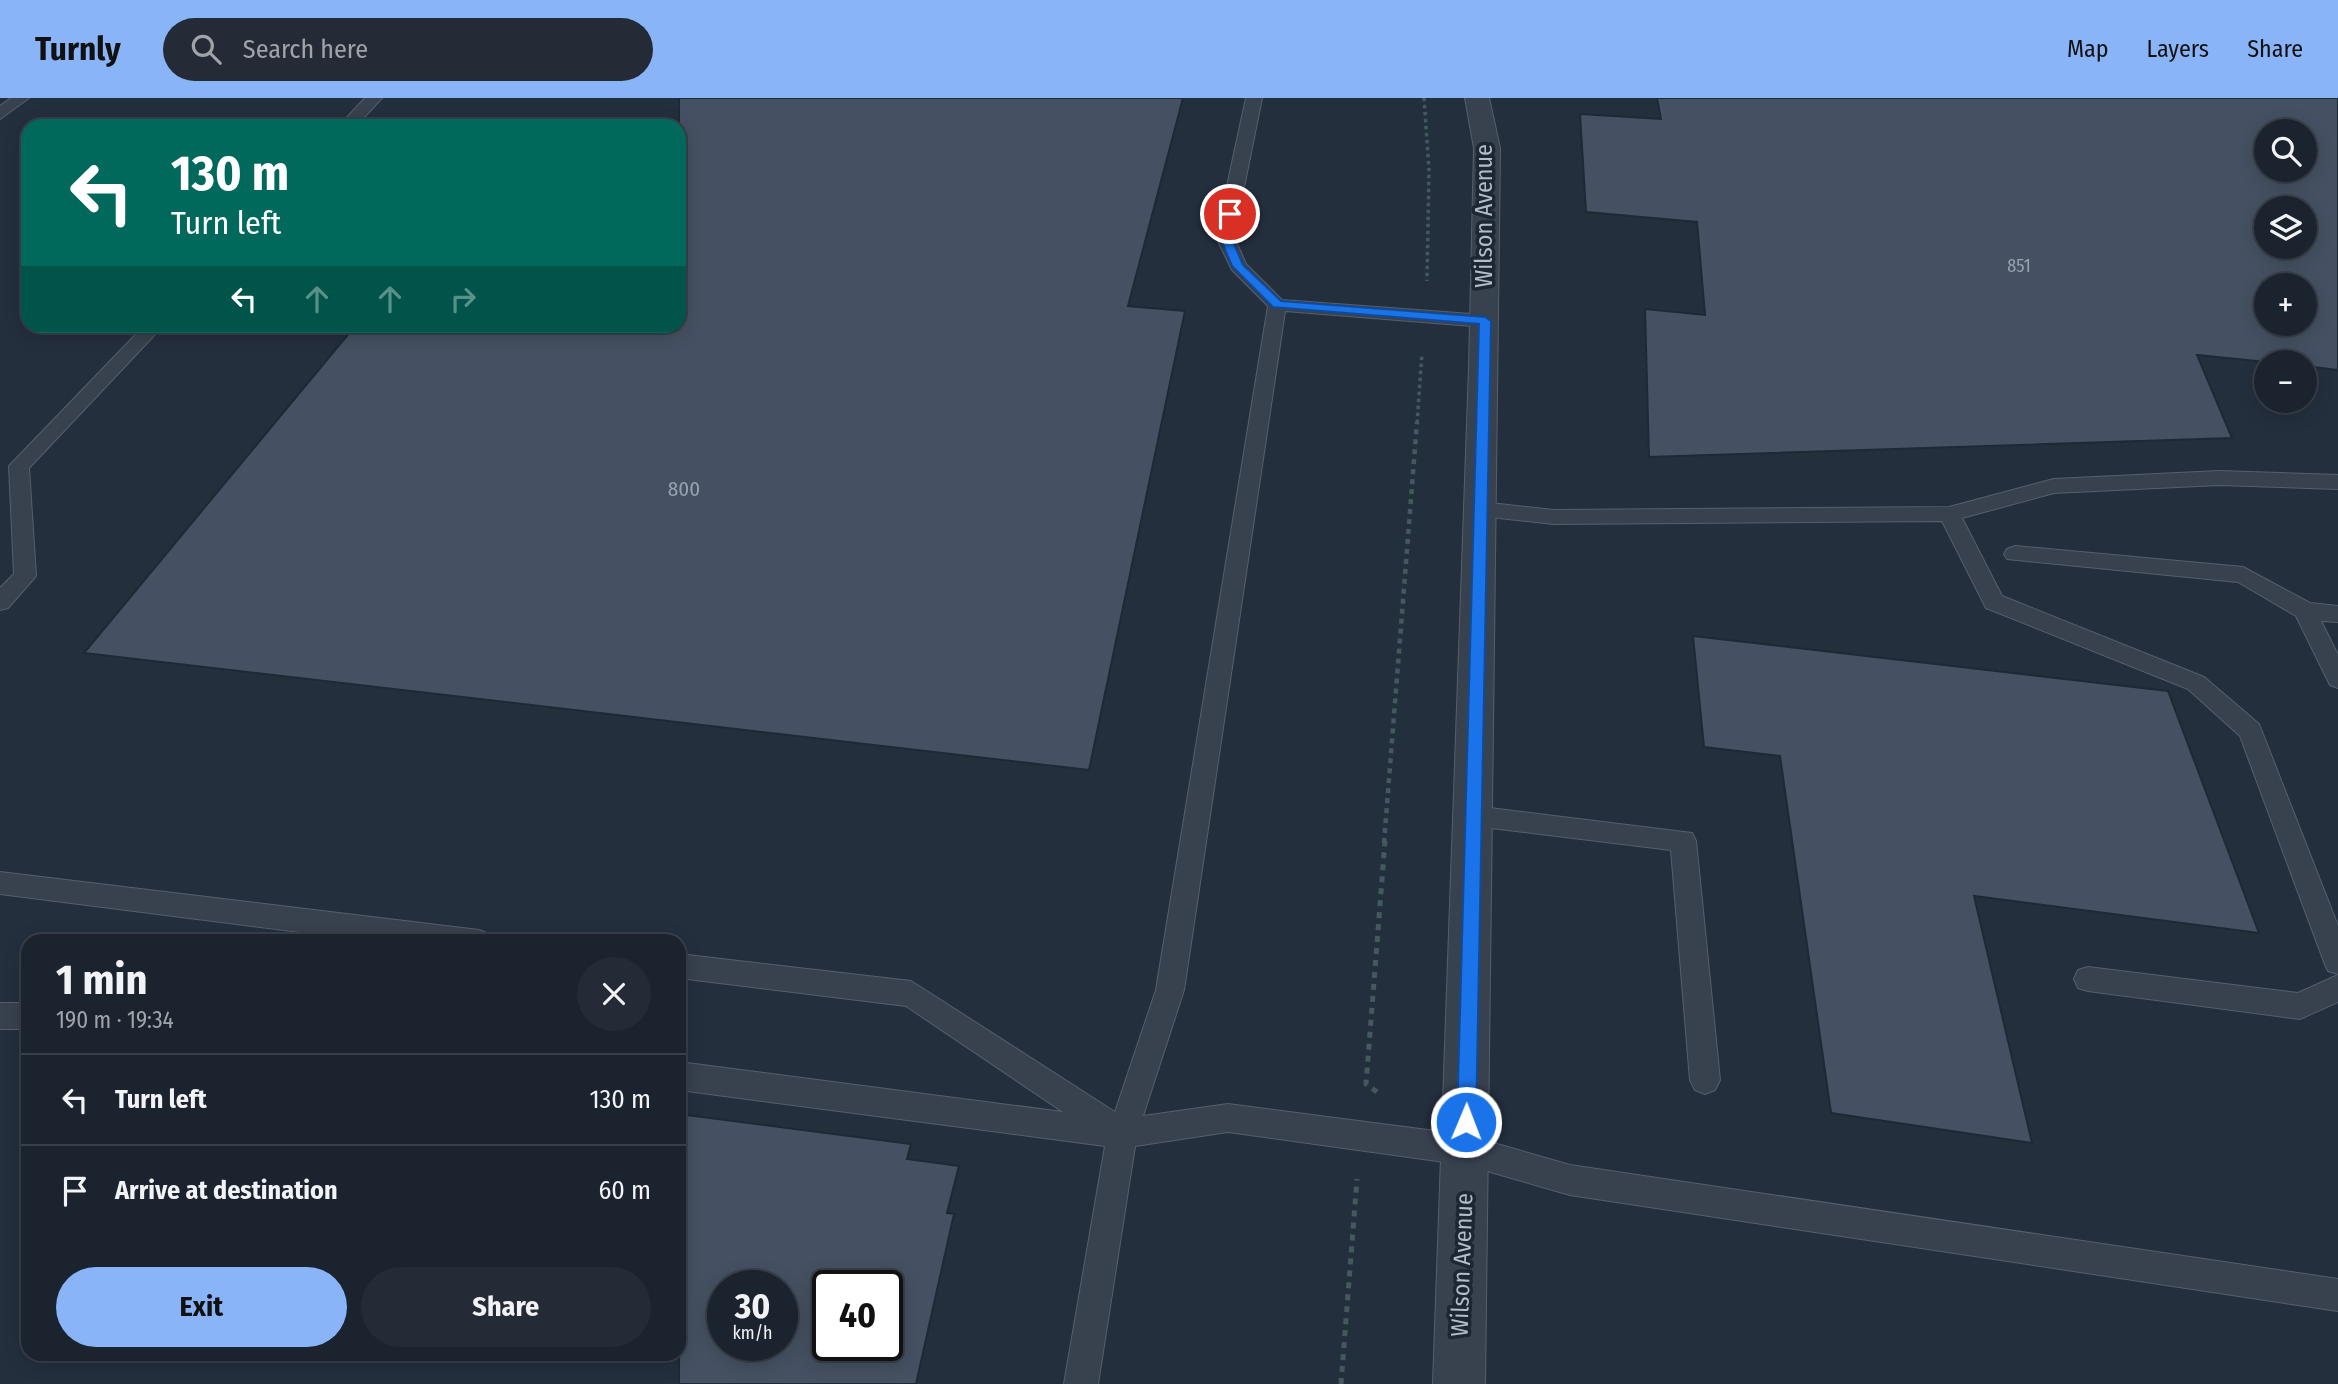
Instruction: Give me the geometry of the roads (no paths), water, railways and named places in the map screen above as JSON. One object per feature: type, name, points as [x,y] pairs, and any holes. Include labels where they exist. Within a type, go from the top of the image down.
[{"type":"street","name":"Wilson Avenue","points":[[1459,1384],[1485,321],[1487,148],[1477,98]]},
{"type":"lane","points":[[0,114],[21,98]]},
{"type":"lane","points":[[354,119],[374,98]]},
{"type":"lane","points":[[1254,98],[1225,237],[1238,266],[1278,304],[1485,321]]},
{"type":"lane","points":[[1081,1384],[1122,1134],[1170,990],[1278,304]]},
{"type":"lane","points":[[0,603],[25,576],[19,466],[147,333]]},
{"type":"lane","points":[[1481,509],[1554,517],[1949,514],[2054,486],[2219,478],[2338,482]]},
{"type":"lane","points":[[1949,514],[1994,602],[2196,683],[2250,731],[2338,962]]},
{"type":"lane","points":[[2015,554],[2243,575],[2305,611],[2338,614]]},
{"type":"lane","points":[[2305,611],[2338,679]]},
{"type":"lane","points":[[1474,816],[1683,841],[1705,1080]]},
{"type":"lane","points":[[0,883],[414,934]]},
{"type":"lane","points":[[686,967],[911,994],[1122,1134]]},
{"type":"lane","points":[[2088,979],[2300,1006],[2338,988]]},
{"type":"lane","points":[[0,1016],[21,1016]]},
{"type":"lane","points":[[686,1077],[1122,1134],[1228,1118],[1466,1150],[1570,1180],[2338,1295]]}]
